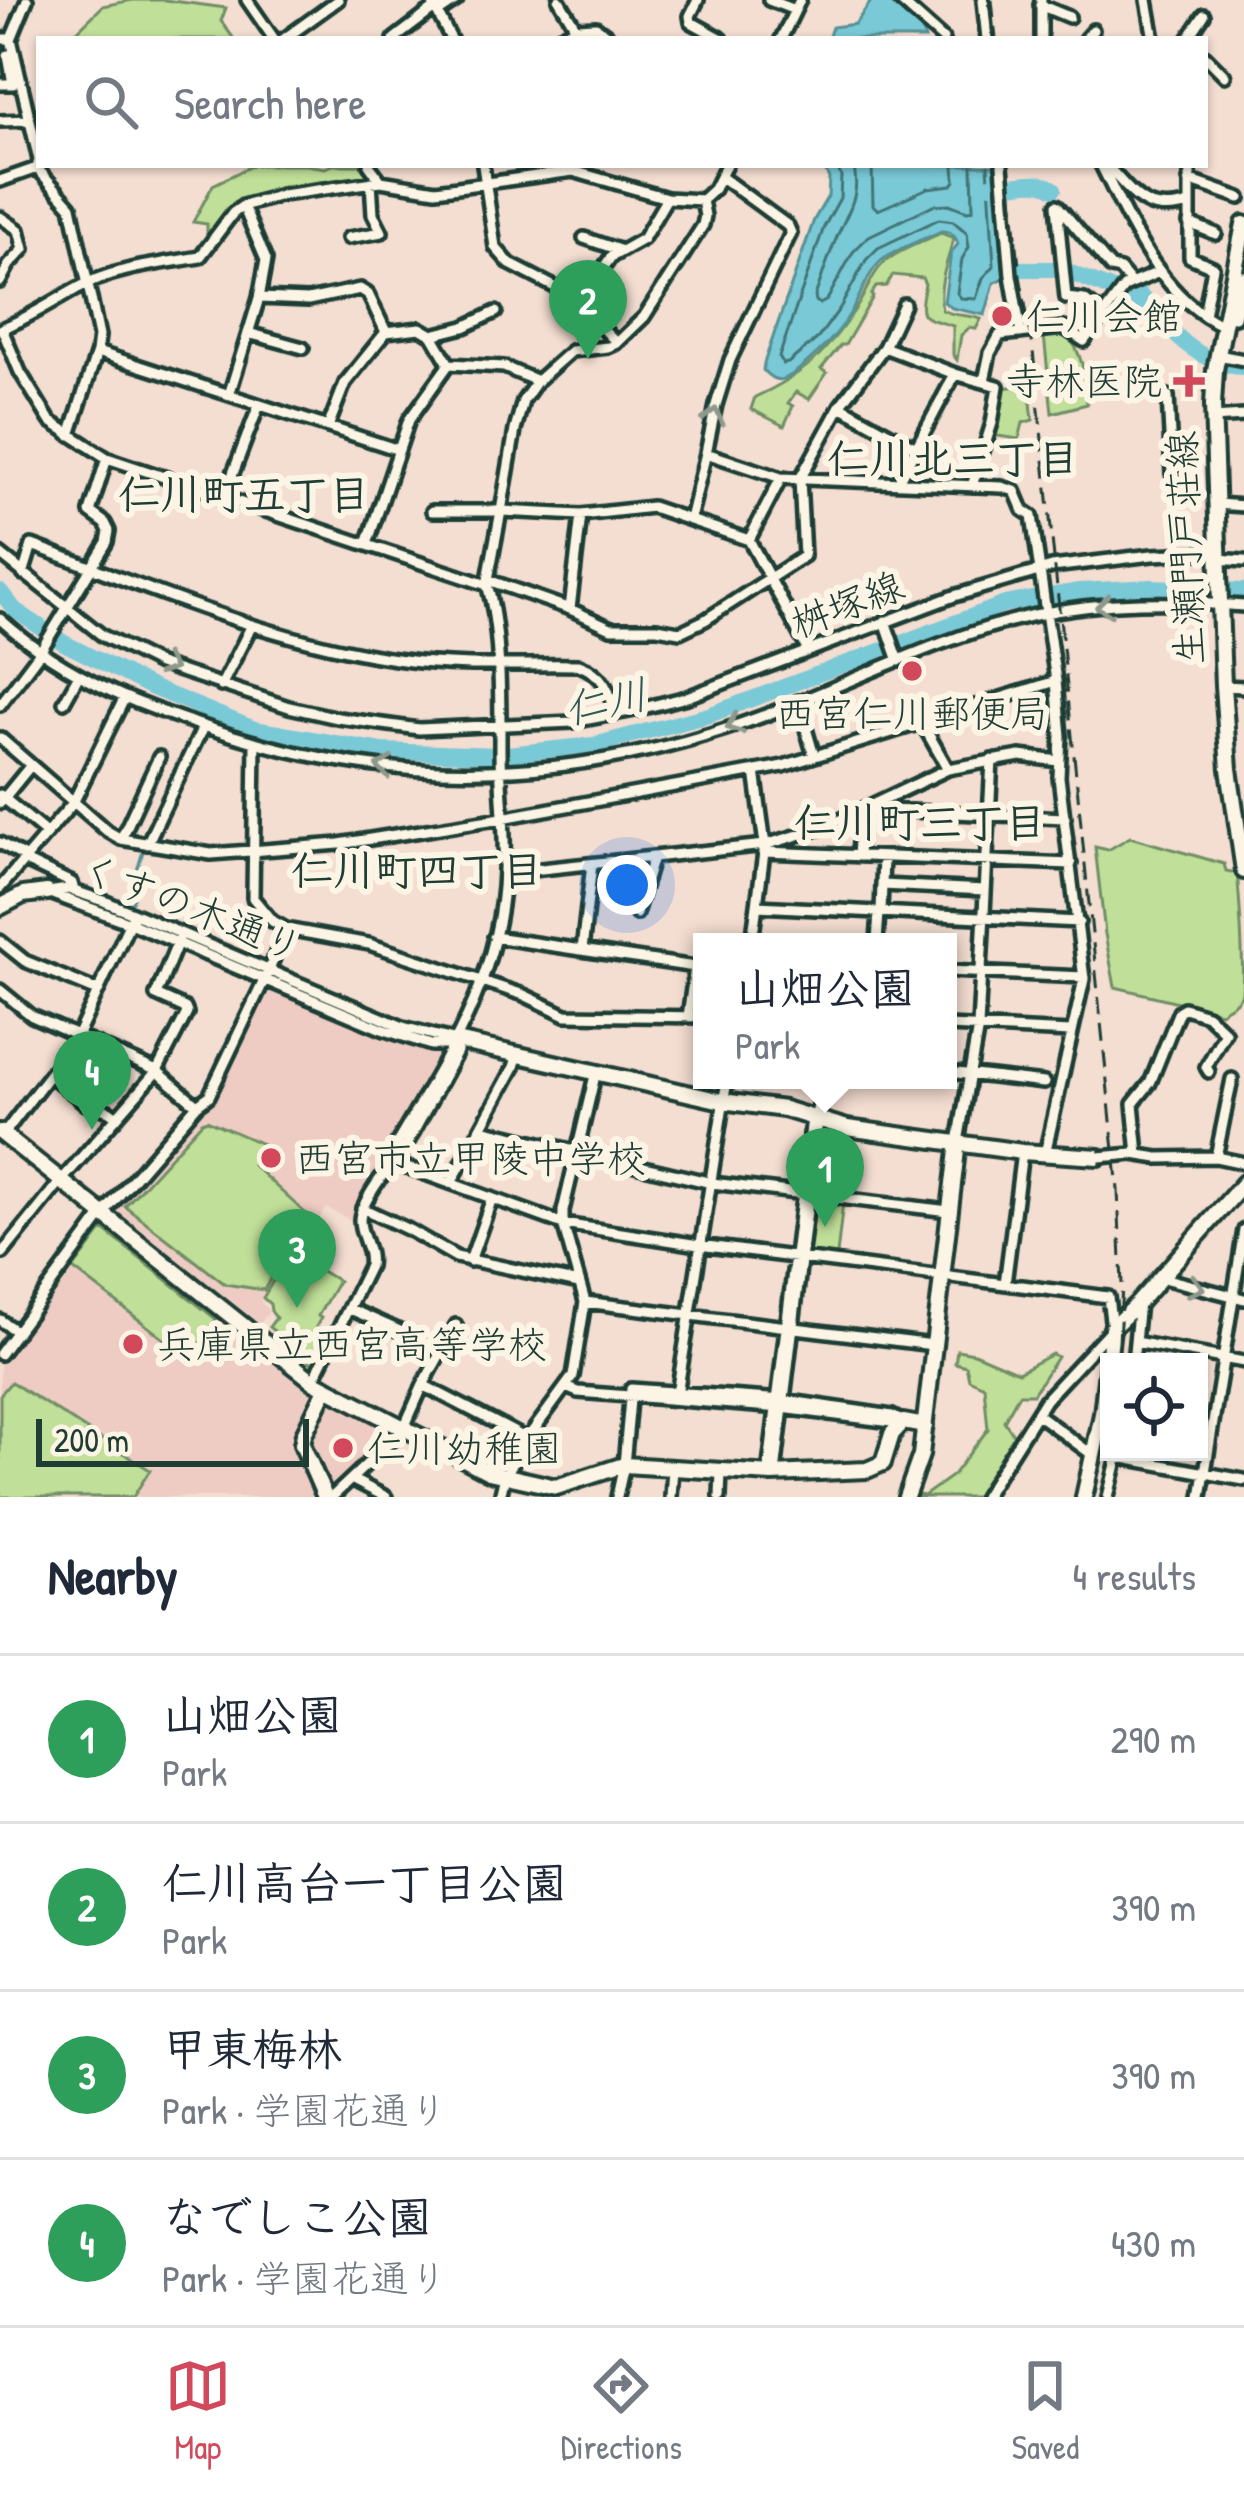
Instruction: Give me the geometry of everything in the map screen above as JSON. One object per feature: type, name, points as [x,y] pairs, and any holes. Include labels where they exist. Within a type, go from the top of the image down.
[{"type":"street","points":[[0,84],[13,84],[6,39],[27,0]]},
{"type":"street","points":[[247,0],[272,36]]},
{"type":"street","points":[[288,36],[338,0]]},
{"type":"street","points":[[398,36],[436,6],[457,0]]},
{"type":"street","points":[[559,0],[576,28]]},
{"type":"street","points":[[698,0],[691,22],[717,36]]},
{"type":"street","points":[[769,0],[798,5],[782,36]]},
{"type":"street","points":[[899,0],[941,36]]},
{"type":"street","points":[[983,0],[987,36]]},
{"type":"street","points":[[1147,0],[1153,36]]},
{"type":"street","points":[[1041,36],[1040,2],[1070,17]]},
{"type":"street","points":[[436,6],[450,36]]},
{"type":"street","points":[[1191,36],[1204,15]]},
{"type":"street","points":[[561,36],[576,28],[596,27],[608,36]]},
{"type":"street","points":[[6,39],[36,148]]},
{"type":"street","points":[[1208,59],[1225,76]]},
{"type":"street","points":[[0,121],[29,121]]},
{"type":"street","points":[[0,181],[37,168],[71,206],[99,336],[70,435]]},
{"type":"street","points":[[348,238],[382,232],[373,214],[376,182],[370,168]]},
{"type":"street","points":[[484,168],[495,248],[510,264],[553,284],[579,303],[617,343]]},
{"type":"street","points":[[725,168],[702,200],[667,199],[576,168],[436,190],[376,182],[282,195],[233,213],[200,257],[138,267],[88,283],[1,329],[50,422],[107,458],[570,609],[610,628],[680,632],[804,556],[800,479],[840,406],[884,347],[904,304]]},
{"type":"street","points":[[1106,168],[1159,272],[1204,315],[1224,320],[1235,317],[1244,276]]},
{"type":"street","points":[[1107,168],[1148,206],[1174,208],[1189,203]]},
{"type":"street","points":[[1190,168],[1190,257],[1213,267],[1204,315]]},
{"type":"street","points":[[1002,170],[1021,333]]},
{"type":"street","points":[[690,519],[730,360],[790,233],[788,226],[721,177]]},
{"type":"street","points":[[1189,180],[1240,198]]},
{"type":"street","points":[[579,303],[611,257],[643,239],[667,199]]},
{"type":"street","points":[[456,1325],[403,1430],[353,1480],[328,1497],[302,1444],[319,1385],[370,1258],[360,1222],[362,1208],[401,1155],[457,1052],[484,982],[494,937],[504,873],[497,664],[487,582],[514,430],[523,401],[537,381],[571,351],[617,343],[644,317],[703,225],[702,200]]},
{"type":"street","points":[[1103,314],[1084,300],[1066,298],[1057,205],[1111,268],[1120,270],[1128,285]]},
{"type":"street","points":[[230,395],[266,260],[243,206]]},
{"type":"street","points":[[0,217],[20,230],[24,249],[0,282]]},
{"type":"street","points":[[1189,223],[1216,234]]},
{"type":"street","name":"生瀬門戸荘線","points":[[1234,772],[1223,686],[1213,418],[1217,362],[1244,224]]},
{"type":"street","points":[[584,238],[622,251]]},
{"type":"street","points":[[984,381],[996,340],[1006,333],[1064,328],[1084,340],[1128,285],[1159,272]]},
{"type":"street","points":[[259,298],[308,300],[360,289],[368,294],[386,332]]},
{"type":"street","points":[[432,335],[496,312]]},
{"type":"street","points":[[328,427],[345,383],[386,332],[420,328],[432,335],[449,364]]},
{"type":"street","points":[[248,333],[303,348]]},
{"type":"street","points":[[884,347],[998,386],[972,486]]},
{"type":"street","points":[[98,352],[399,449]]},
{"type":"street","points":[[1217,362],[1244,359]]},
{"type":"street","points":[[449,364],[503,367],[537,381]]},
{"type":"street","points":[[368,544],[409,420],[449,364]]},
{"type":"street","points":[[898,482],[955,374]]},
{"type":"street","points":[[1168,396],[1172,474]]},
{"type":"street","points":[[224,497],[259,405]]},
{"type":"street","points":[[840,406],[916,448]]},
{"type":"street","points":[[1213,418],[1244,416]]},
{"type":"street","points":[[706,453],[781,478],[1002,487],[1015,491],[1023,510],[1032,516],[1056,681],[1059,761],[1084,977],[1045,1154]]},
{"type":"street","points":[[0,705],[40,652],[106,542],[105,523],[90,512],[107,458]]},
{"type":"street","points":[[749,540],[781,478]]},
{"type":"street","points":[[1216,504],[1244,506]]},
{"type":"street","points":[[432,511],[581,515],[652,507],[749,540],[808,650]]},
{"type":"street","points":[[570,609],[581,515]]},
{"type":"street","points":[[23,574],[32,545],[252,625],[325,646],[405,661],[579,664],[607,682],[616,714]]},
{"type":"street","name":"桝塚線","points":[[0,554],[103,636],[159,664],[289,707],[419,729],[573,722],[687,697],[954,596],[1060,565],[1152,555],[1244,561]]},
{"type":"street","points":[[0,619],[40,652],[124,699],[203,727],[311,756],[401,770],[500,771],[629,756],[714,733],[979,631],[1048,612],[1155,601],[1244,606]]},
{"type":"street","points":[[885,621],[899,661]]},
{"type":"street","points":[[221,686],[252,625]]},
{"type":"street","points":[[64,702],[79,675]]},
{"type":"street","points":[[0,738],[107,831],[122,839],[211,854],[339,844],[755,771],[1056,681]]},
{"type":"street","points":[[1223,686],[1244,687]]},
{"type":"street","points":[[0,888],[73,803],[124,699]]},
{"type":"street","points":[[798,701],[814,756]]},
{"type":"street","points":[[922,723],[949,769]]},
{"type":"street","points":[[147,844],[203,727]]},
{"type":"street","points":[[255,742],[253,898],[272,921],[286,929],[369,944],[524,995],[566,1016],[693,1017]]},
{"type":"street","points":[[764,849],[825,827],[949,769],[1020,756],[1059,761]]},
{"type":"street","points":[[122,839],[160,758]]},
{"type":"street","points":[[906,1497],[921,1456],[958,1142],[978,1027],[992,760]]},
{"type":"street","points":[[31,765],[1,799],[46,833]]},
{"type":"street","points":[[753,933],[764,849],[755,771]]},
{"type":"street","points":[[1234,772],[1242,807],[1244,869]]},
{"type":"street","points":[[862,810],[1065,818]]},
{"type":"street","points":[[859,856],[862,810]]},
{"type":"street","points":[[0,844],[72,883],[74,891]]},
{"type":"street","points":[[504,873],[764,849],[1071,864]]},
{"type":"street","points":[[636,914],[653,857]]},
{"type":"street","points":[[879,933],[883,857]]},
{"type":"street","points":[[582,950],[592,863]]},
{"type":"street","points":[[882,885],[985,890]]},
{"type":"street","name":"くすの木通り","points":[[46,892],[74,891],[382,1030],[431,1046],[457,1042],[518,1054],[722,1101],[784,1109],[847,1128],[1022,1152],[1099,1156]]},
{"type":"street","points":[[0,907],[23,895],[46,892]]},
{"type":"street","name":"くすの木通り","points":[[46,892],[132,918]]},
{"type":"street","points":[[757,906],[1079,922]]},
{"type":"street","points":[[132,918],[77,1036],[1,1135],[319,1385],[489,1472],[556,1487],[624,1465],[771,1473],[872,1469],[883,1462],[892,1434],[903,1423]]},
{"type":"street","points":[[0,1354],[103,1214],[208,1096],[286,929]]},
{"type":"street","points":[[494,937],[693,967]]},
{"type":"street","points":[[0,1251],[158,1071],[187,1013],[156,995],[179,939]]},
{"type":"street","points":[[0,941],[25,961],[98,991]]},
{"type":"street","points":[[957,972],[1084,977]]},
{"type":"street","points":[[688,1017],[693,981]]},
{"type":"street","points":[[0,990],[32,1016],[158,1071],[196,1106]]},
{"type":"street","points":[[1135,1154],[1132,1104],[1150,1083],[1184,1008],[1207,1015],[1225,1032],[1206,1067],[1209,1072]]},
{"type":"street","points":[[957,1026],[1071,1032]]},
{"type":"street","points":[[451,1183],[518,1054]]},
{"type":"street","points":[[500,1497],[505,1476],[527,1438],[573,1376],[585,1302],[562,1211],[596,1071]]},
{"type":"street","points":[[957,1073],[1045,1084]]},
{"type":"street","points":[[50,1075],[86,1104],[117,1117]]},
{"type":"street","points":[[1216,1157],[1232,1079]]},
{"type":"street","points":[[677,1396],[725,1089]]},
{"type":"street","points":[[771,1473],[821,1089]]},
{"type":"street","points":[[481,1129],[712,1183],[949,1211]]},
{"type":"street","points":[[1005,1283],[1022,1152]]},
{"type":"street","points":[[1099,1156],[1216,1157],[1244,1163]]},
{"type":"street","points":[[392,1162],[563,1224],[1108,1297],[1112,1328],[1084,1497]]},
{"type":"street","points":[[984,1497],[1045,1400],[1139,1303],[1244,1183]]},
{"type":"street","points":[[470,1262],[492,1198]]},
{"type":"street","points":[[362,1208],[456,1258],[579,1283]]},
{"type":"street","points":[[1201,1497],[1223,1357],[1239,1297],[1244,1230]]},
{"type":"street","points":[[1159,1277],[1239,1297]]},
{"type":"street","points":[[585,1302],[933,1345]]},
{"type":"street","points":[[1133,1353],[1139,1303]]},
{"type":"street","points":[[350,1309],[442,1349]]},
{"type":"street","points":[[0,1320],[16,1332]]},
{"type":"street","points":[[1135,1342],[1244,1362]]},
{"type":"street","points":[[424,1385],[527,1438]]},
{"type":"street","points":[[566,1387],[630,1397],[779,1404],[925,1426]]},
{"type":"street","points":[[617,1497],[630,1397]]},
{"type":"street","points":[[1037,1414],[1094,1456]]},
{"type":"street","points":[[1208,1414],[1214,1415]]},
{"type":"street","points":[[1108,1497],[1117,1461]]},
{"type":"street","points":[[1148,1461],[1244,1480]]},
{"type":"street","points":[[671,1497],[673,1468]]},
{"type":"street","points":[[720,1497],[721,1471]]},
{"type":"street","points":[[353,1480],[386,1497]]},
{"type":"shaded area","name":"西宮市立甲陵中学校","points":[[276,989],[397,1041],[440,1051],[441,1057],[356,1210],[355,1222],[326,1208],[319,1218],[308,1214],[260,1300],[269,1311],[260,1324],[113,1208],[212,1099],[263,993]]},
{"type":"shaded area","name":"兵庫県立西宮高等学校","points":[[100,1227],[312,1392],[314,1399],[294,1443],[316,1497],[0,1497],[0,1363]]},
{"type":"shaded area","name":"仁川幼稚園","points":[[331,1398],[392,1429],[392,1435],[330,1488],[308,1441]]},
{"type":"green space","points":[[165,0],[226,8],[221,21],[232,36],[72,36],[103,6]]},
{"type":"green space","points":[[247,168],[367,168],[369,177],[275,190],[236,202],[207,240],[207,224],[193,222],[213,185]]},
{"type":"green space","points":[[941,233],[954,238],[942,282],[942,310],[981,319],[976,329],[961,335],[957,360],[953,326],[924,316],[922,278],[893,275],[886,286],[876,287],[845,345],[821,369],[827,373],[809,399],[796,392],[788,403],[793,406],[784,426],[751,409],[755,397],[788,380],[825,349],[884,262]]},
{"type":"green space","points":[[1065,332],[1080,357],[1087,404],[1052,413],[1044,335]]},
{"type":"green space","points":[[1029,385],[1033,420],[1023,423],[1019,439],[990,435],[1001,388]]},
{"type":"green space","points":[[1130,837],[1224,864],[1226,871],[1237,873],[1242,993],[1220,1012],[1115,987],[1095,847],[1108,850]]},
{"type":"green space","points":[[207,1120],[262,1144],[253,1165],[306,1214],[264,1290],[225,1284],[125,1206]]},
{"type":"green space","points":[[814,1199],[843,1202],[837,1255],[807,1252]]},
{"type":"green space","points":[[103,1229],[216,1319],[190,1359],[73,1269]]},
{"type":"green space","points":[[290,1252],[338,1281],[318,1316],[316,1327],[331,1337],[315,1366],[269,1327],[276,1318],[263,1298]]},
{"type":"green space","points":[[957,1350],[1018,1372],[1052,1354],[1057,1357],[1033,1394],[1019,1394],[1004,1421],[1015,1437],[985,1489],[976,1497],[911,1497],[924,1496],[953,1475],[988,1429],[984,1386],[969,1379],[966,1366],[955,1363]]},
{"type":"green space","points":[[11,1382],[150,1470],[133,1497],[0,1497],[0,1395]]},
{"type":"water","points":[[872,0],[891,0],[920,26],[924,36],[829,36],[832,27],[855,24]]},
{"type":"water","points":[[824,168],[999,168],[1008,276],[994,283],[985,315],[952,308],[944,302],[951,253],[958,244],[952,234],[941,231],[902,248],[881,261],[824,347],[787,378],[778,380],[763,370],[764,363],[814,220],[828,196],[829,178]]},
{"type":"waterway","points":[[991,185],[1039,183],[1054,189]]},
{"type":"waterway","points":[[1007,269],[1061,269],[1147,304]]},
{"type":"waterway","points":[[1140,295],[1198,353],[1244,367]]},
{"type":"waterway","name":"仁川","points":[[0,591],[15,610],[64,643],[153,688],[254,729],[381,751],[498,755],[594,745],[709,715],[1005,604],[1079,591],[1152,587],[1244,591]]},
{"type":"waterway","points":[[203,721],[210,711]]},
{"type":"waterway","points":[[192,740],[196,731]]},
{"type":"waterway","points":[[131,905],[144,848]]},
{"type":"waterway","points":[[96,981],[114,945]]},
{"type":"waterway","points":[[75,1028],[90,993]]},
{"type":"waterway","points":[[6,1124],[70,1039]]},
{"type":"railway","points":[[992,0],[996,36]]},
{"type":"railway","points":[[1009,168],[1032,341],[1118,1190],[1122,1285],[1118,1353]]},
{"type":"railway","points":[[1094,1497],[1102,1461]]},
{"type":"place","name":"仁川会館","points":[[1002,316]]},
{"type":"place","name":"仁川高台一丁目公園","points":[[588,359]]},
{"type":"place","name":"寺林医院","points":[[1189,381]]},
{"type":"place","name":"西宮仁川郵便局","points":[[912,671]]},
{"type":"place","name":"なでしこ公園","points":[[92,1130]]},
{"type":"place","name":"西宮市立甲陵中学校","points":[[271,1158]]},
{"type":"place","name":"山畑公園","points":[[825,1227]]},
{"type":"place","name":"甲東梅林","points":[[297,1308]]},
{"type":"place","name":"兵庫県立西宮高等学校","points":[[133,1344]]},
{"type":"place","name":"仁川幼稚園","points":[[343,1448]]},
{"type":"district","name":"仁川北三丁目","points":[[953,458]]},
{"type":"district","name":"仁川町五丁目","points":[[244,494]]},
{"type":"district","name":"仁川町三丁目","points":[[920,822]]},
{"type":"district","name":"仁川町四丁目","points":[[417,870]]}]
